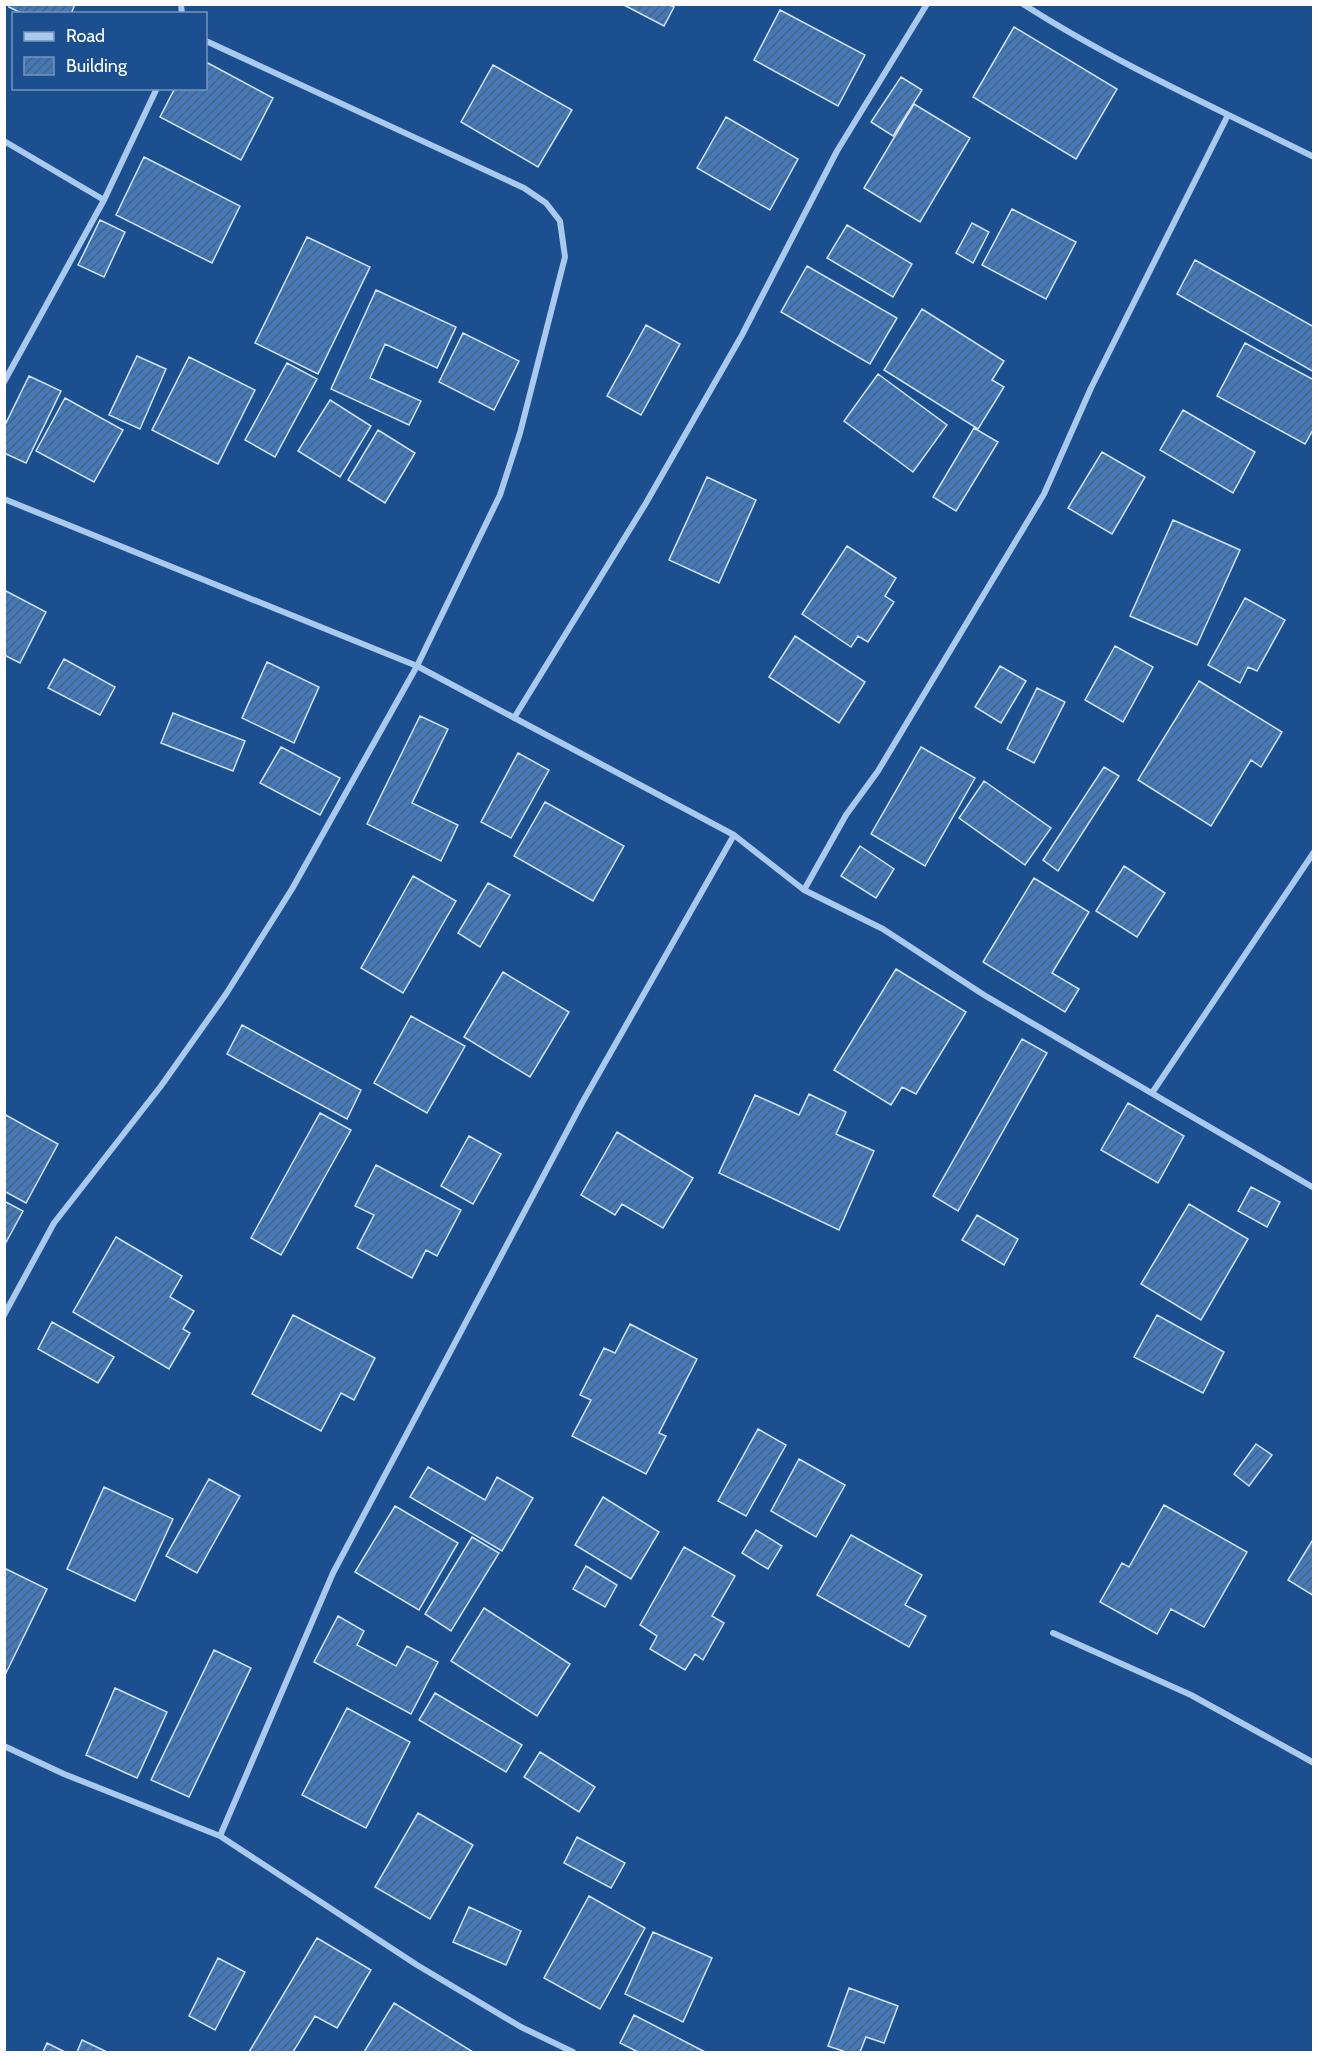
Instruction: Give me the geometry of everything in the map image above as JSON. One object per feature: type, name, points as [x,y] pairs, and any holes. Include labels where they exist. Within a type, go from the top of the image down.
[{"type":"street","points":[[514,718],[646,503],[742,335],[837,151],[927,4]]},
{"type":"street","points":[[1023,4],[1081,39],[1227,117],[1314,157]]},
{"type":"street","points":[[4,1315],[54,1223],[161,1086],[226,994],[292,889],[417,666],[500,495],[520,433],[565,257],[560,221],[546,203],[524,188],[207,40]]},
{"type":"street","points":[[4,382],[104,200],[156,90]]},
{"type":"street","points":[[804,890],[846,815],[878,771],[1044,494],[1091,388],[1227,117]]},
{"type":"street","points":[[4,141],[104,200]]},
{"type":"street","points":[[4,500],[417,666],[734,835],[804,890],[882,930],[984,995],[1314,1188]]},
{"type":"street","points":[[220,1836],[333,1573],[582,1103],[734,835]]},
{"type":"street","points":[[1152,1093],[1314,852]]},
{"type":"street","points":[[1053,1633],[1191,1695],[1314,1763]]},
{"type":"street","points":[[4,1746],[64,1774],[220,1836],[417,1965],[521,2027],[573,2052]]},
{"type":"building","points":[[10,4],[75,4],[72,12],[19,12],[9,7]]},
{"type":"building","points":[[622,4],[668,4],[674,7],[664,26]]},
{"type":"building","points":[[780,10],[865,55],[838,106],[754,60]]},
{"type":"building","points":[[1014,27],[1117,89],[1076,159],[973,97]]},
{"type":"building","points":[[207,63],[273,98],[241,160],[160,117],[174,90],[207,90]]},
{"type":"building","points":[[493,65],[572,110],[538,167],[461,122]]},
{"type":"building","points":[[901,77],[922,90],[893,136],[871,122]]},
{"type":"building","points":[[914,104],[970,138],[920,222],[864,188]]},
{"type":"building","points":[[726,117],[798,159],[770,210],[697,168]]},
{"type":"building","points":[[144,157],[240,206],[212,263],[116,215]]},
{"type":"building","points":[[1012,209],[1076,242],[1046,299],[982,265]]},
{"type":"building","points":[[100,220],[125,232],[104,277],[78,265]]},
{"type":"building","points":[[972,223],[989,232],[973,263],[956,253]]},
{"type":"building","points":[[847,225],[912,264],[893,297],[827,258]]},
{"type":"building","points":[[307,237],[370,267],[318,374],[255,343]]},
{"type":"building","points":[[1195,260],[1314,327],[1314,372],[1177,294]]},
{"type":"building","points":[[807,266],[897,318],[870,364],[781,312]]},
{"type":"building","points":[[376,290],[456,327],[437,368],[385,344],[370,378],[421,401],[409,425],[331,389]]},
{"type":"building","points":[[922,309],[1004,361],[992,380],[1004,387],[978,429],[884,370]]},
{"type":"building","points":[[646,325],[680,344],[641,415],[607,396]]},
{"type":"building","points":[[463,333],[519,361],[494,410],[439,382]]},
{"type":"building","points":[[1245,343],[1314,380],[1314,428],[1305,444],[1217,396]]},
{"type":"building","points":[[137,356],[166,369],[140,429],[109,415]]},
{"type":"building","points":[[189,357],[255,390],[218,464],[152,430]]},
{"type":"building","points":[[287,363],[317,379],[275,457],[245,440]]},
{"type":"building","points":[[878,374],[947,425],[913,472],[844,421]]},
{"type":"building","points":[[29,376],[61,391],[26,463],[4,453],[4,427]]},
{"type":"building","points":[[65,398],[123,430],[94,482],[36,451]]},
{"type":"building","points":[[330,400],[371,426],[340,477],[298,451]]},
{"type":"building","points":[[1183,410],[1255,452],[1233,493],[1160,450]]},
{"type":"building","points":[[974,428],[998,442],[956,511],[933,497]]},
{"type":"building","points":[[378,430],[415,453],[385,503],[348,480]]},
{"type":"building","points":[[1102,452],[1145,477],[1112,534],[1068,508]]},
{"type":"building","points":[[707,477],[756,500],[719,583],[669,560]]},
{"type":"building","points":[[1173,520],[1240,550],[1197,645],[1130,616]]},
{"type":"building","points":[[847,546],[896,578],[885,596],[894,602],[868,642],[858,636],[851,647],[802,614]]},
{"type":"building","points":[[4,590],[46,612],[20,663],[4,655]]},
{"type":"building","points":[[1245,598],[1285,620],[1257,671],[1248,667],[1240,683],[1208,665]]},
{"type":"building","points":[[795,636],[865,682],[839,723],[769,677]]},
{"type":"building","points":[[1115,646],[1153,667],[1123,722],[1085,700]]},
{"type":"building","points":[[64,659],[115,687],[100,715],[48,688]]},
{"type":"building","points":[[267,662],[319,687],[294,743],[242,718]]},
{"type":"building","points":[[1000,666],[1026,681],[1001,723],[975,707]]},
{"type":"building","points":[[1199,681],[1282,732],[1261,767],[1251,760],[1211,826],[1138,780]]},
{"type":"building","points":[[1037,688],[1065,702],[1034,763],[1007,749]]},
{"type":"building","points":[[173,713],[245,741],[233,771],[161,743]]},
{"type":"building","points":[[420,716],[448,729],[412,803],[458,825],[441,861],[367,824]]},
{"type":"building","points":[[281,747],[340,778],[320,815],[260,783]]},
{"type":"building","points":[[921,747],[975,778],[925,866],[871,834]]},
{"type":"building","points":[[518,753],[549,770],[511,838],[481,822]]},
{"type":"building","points":[[1104,767],[1119,776],[1058,871],[1043,860]]},
{"type":"building","points":[[984,781],[1051,828],[1025,865],[959,818]]},
{"type":"building","points":[[545,802],[624,846],[593,901],[514,856]]},
{"type":"building","points":[[860,846],[894,869],[876,898],[841,876]]},
{"type":"building","points":[[1124,866],[1165,893],[1137,937],[1096,911]]},
{"type":"building","points":[[413,876],[456,901],[403,993],[361,968]]},
{"type":"building","points":[[1034,878],[1089,912],[1052,973],[1079,989],[1065,1012],[983,962]]},
{"type":"building","points":[[488,883],[510,895],[480,947],[458,933]]},
{"type":"building","points":[[896,969],[966,1012],[916,1094],[902,1087],[891,1105],[834,1070]]},
{"type":"building","points":[[503,972],[569,1012],[530,1077],[464,1037]]},
{"type":"building","points":[[411,1016],[465,1046],[427,1113],[374,1083]]},
{"type":"building","points":[[242,1025],[361,1090],[347,1119],[227,1054]]},
{"type":"building","points":[[1022,1039],[1047,1053],[958,1211],[933,1196]]},
{"type":"building","points":[[809,1094],[846,1112],[836,1134],[874,1151],[839,1230],[719,1173],[755,1095],[799,1115]]},
{"type":"building","points":[[1128,1103],[1184,1136],[1158,1183],[1101,1150]]},
{"type":"building","points":[[320,1113],[351,1130],[281,1255],[251,1238]]},
{"type":"building","points":[[4,1114],[58,1144],[26,1203],[4,1191]]},
{"type":"building","points":[[617,1132],[693,1178],[663,1228],[622,1204],[615,1215],[581,1195]]},
{"type":"building","points":[[469,1136],[501,1154],[473,1204],[441,1186]]},
{"type":"building","points":[[376,1165],[461,1210],[437,1256],[426,1250],[412,1278],[357,1248],[374,1215],[355,1206]]},
{"type":"building","points":[[1251,1187],[1280,1202],[1267,1227],[1238,1211]]},
{"type":"building","points":[[4,1201],[23,1211],[4,1246]]},
{"type":"building","points":[[1189,1204],[1248,1239],[1201,1320],[1141,1284]]},
{"type":"building","points":[[977,1215],[1018,1239],[1004,1265],[962,1240]]},
{"type":"building","points":[[116,1237],[182,1276],[170,1297],[194,1311],[183,1329],[190,1333],[169,1369],[73,1312]]},
{"type":"building","points":[[293,1315],[375,1358],[354,1400],[341,1393],[321,1431],[252,1394]]},
{"type":"building","points":[[1157,1315],[1224,1352],[1203,1393],[1134,1357]]},
{"type":"building","points":[[52,1322],[114,1357],[98,1383],[38,1349]]},
{"type":"building","points":[[630,1324],[697,1359],[659,1433],[666,1436],[646,1474],[572,1436],[591,1400],[580,1395],[604,1348],[615,1353]]},
{"type":"building","points":[[758,1429],[786,1445],[746,1516],[718,1501]]},
{"type":"building","points":[[1256,1444],[1272,1455],[1249,1486],[1234,1474]]},
{"type":"building","points":[[799,1459],[845,1485],[816,1537],[771,1511]]},
{"type":"building","points":[[428,1467],[485,1500],[497,1477],[533,1498],[502,1551],[410,1497]]},
{"type":"building","points":[[209,1479],[240,1496],[197,1573],[166,1556]]},
{"type":"building","points":[[104,1487],[173,1519],[135,1601],[67,1569]]},
{"type":"building","points":[[603,1497],[659,1532],[631,1579],[575,1545]]},
{"type":"building","points":[[1164,1505],[1247,1552],[1204,1627],[1171,1609],[1157,1634],[1100,1602],[1122,1563],[1129,1567]]},
{"type":"building","points":[[395,1506],[458,1543],[419,1610],[355,1572]]},
{"type":"building","points":[[756,1530],[782,1546],[768,1569],[742,1553]]},
{"type":"building","points":[[851,1535],[922,1575],[905,1605],[926,1616],[909,1647],[817,1595]]},
{"type":"building","points":[[472,1537],[499,1553],[451,1631],[425,1614]]},
{"type":"building","points":[[1314,1538],[1314,1596],[1288,1580]]},
{"type":"building","points":[[684,1547],[735,1576],[712,1616],[724,1623],[703,1660],[695,1654],[685,1670],[650,1649],[657,1636],[640,1625]]},
{"type":"building","points":[[586,1566],[617,1585],[605,1607],[573,1589]]},
{"type":"building","points":[[4,1568],[47,1589],[4,1677]]},
{"type":"building","points":[[484,1608],[570,1664],[537,1716],[451,1661]]},
{"type":"building","points":[[338,1616],[364,1631],[357,1645],[396,1666],[407,1646],[438,1662],[411,1714],[314,1662]]},
{"type":"building","points":[[214,1650],[251,1668],[189,1797],[151,1780]]},
{"type":"building","points":[[115,1688],[167,1712],[137,1778],[86,1755]]},
{"type":"building","points":[[435,1693],[522,1745],[506,1772],[419,1720]]},
{"type":"building","points":[[347,1708],[410,1742],[366,1828],[302,1795]]},
{"type":"building","points":[[540,1752],[595,1787],[579,1812],[524,1777]]},
{"type":"building","points":[[418,1813],[473,1845],[430,1919],[375,1887]]},
{"type":"building","points":[[577,1837],[625,1863],[611,1888],[564,1863]]},
{"type":"building","points":[[589,1896],[645,1928],[600,2009],[544,1978]]},
{"type":"building","points":[[469,1907],[521,1931],[506,1965],[453,1942]]},
{"type":"building","points":[[653,1932],[712,1958],[683,2022],[625,1994]]},
{"type":"building","points":[[317,1938],[371,1970],[337,2028],[315,2016],[293,2052],[249,2052]]},
{"type":"building","points":[[218,1958],[245,1972],[215,2030],[189,2016]]},
{"type":"building","points":[[849,1988],[898,2006],[884,2043],[866,2037],[860,2052],[846,2052],[828,2046]]},
{"type":"building","points":[[394,2003],[473,2052],[364,2052]]},
{"type":"building","points":[[634,2015],[705,2052],[638,2052],[620,2043]]},
{"type":"building","points":[[82,2040],[107,2052],[77,2052]]},
{"type":"building","points":[[47,2043],[65,2052],[43,2052]]}]
